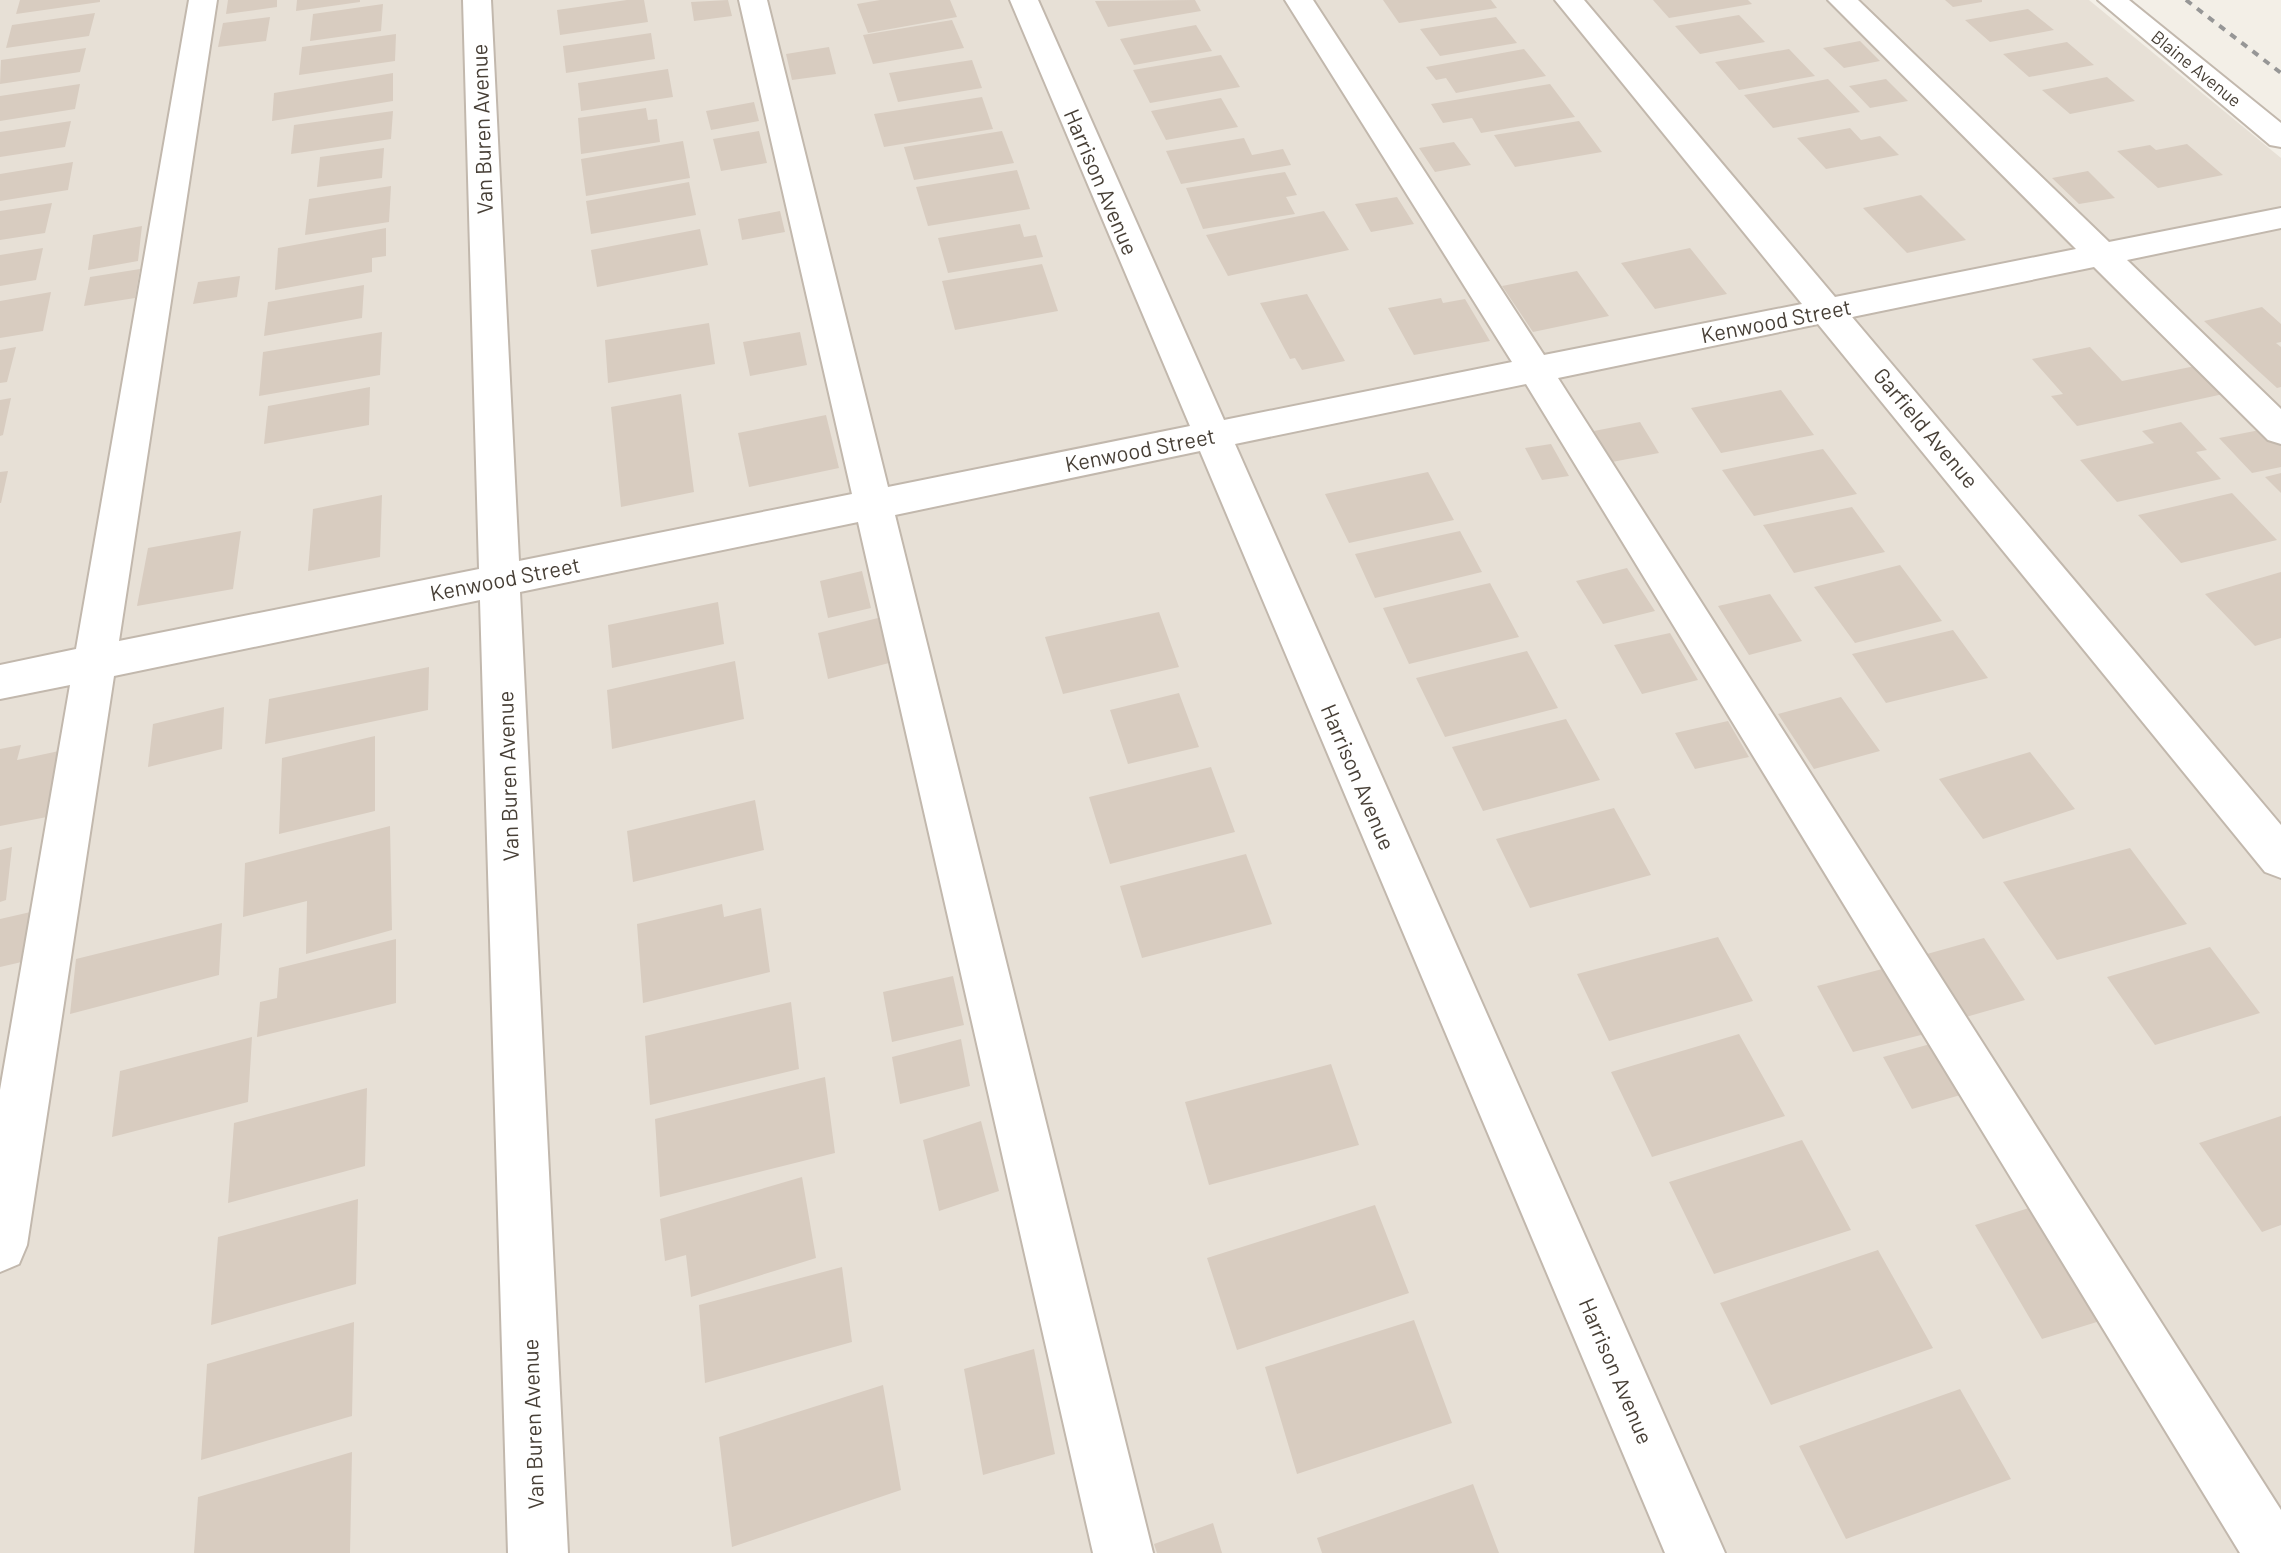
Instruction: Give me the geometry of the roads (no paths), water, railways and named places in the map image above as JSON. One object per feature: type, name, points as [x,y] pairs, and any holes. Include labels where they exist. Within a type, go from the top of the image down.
[{"type":"street","points":[[0,1245],[92,663],[203,0]]},
{"type":"street","name":"Van Buren Avenue","points":[[477,0],[538,1553]]},
{"type":"street","points":[[753,0],[1123,1553]]},
{"type":"street","name":"Harrison Avenue","points":[[1024,0],[1695,1553]]},
{"type":"street","points":[[1299,0],[1535,370],[2274,1553]]},
{"type":"street","name":"Garfield Avenue","points":[[1569,0],[2281,858]]},
{"type":"street","points":[[1842,0],[2281,431]]},
{"type":"street","name":"Blaine Avenue","points":[[2112,0],[2281,138]]},
{"type":"street","name":"Kenwood Street","points":[[0,682],[2281,218]]},
{"type":"railway","points":[[2186,0],[2281,73]]}]
